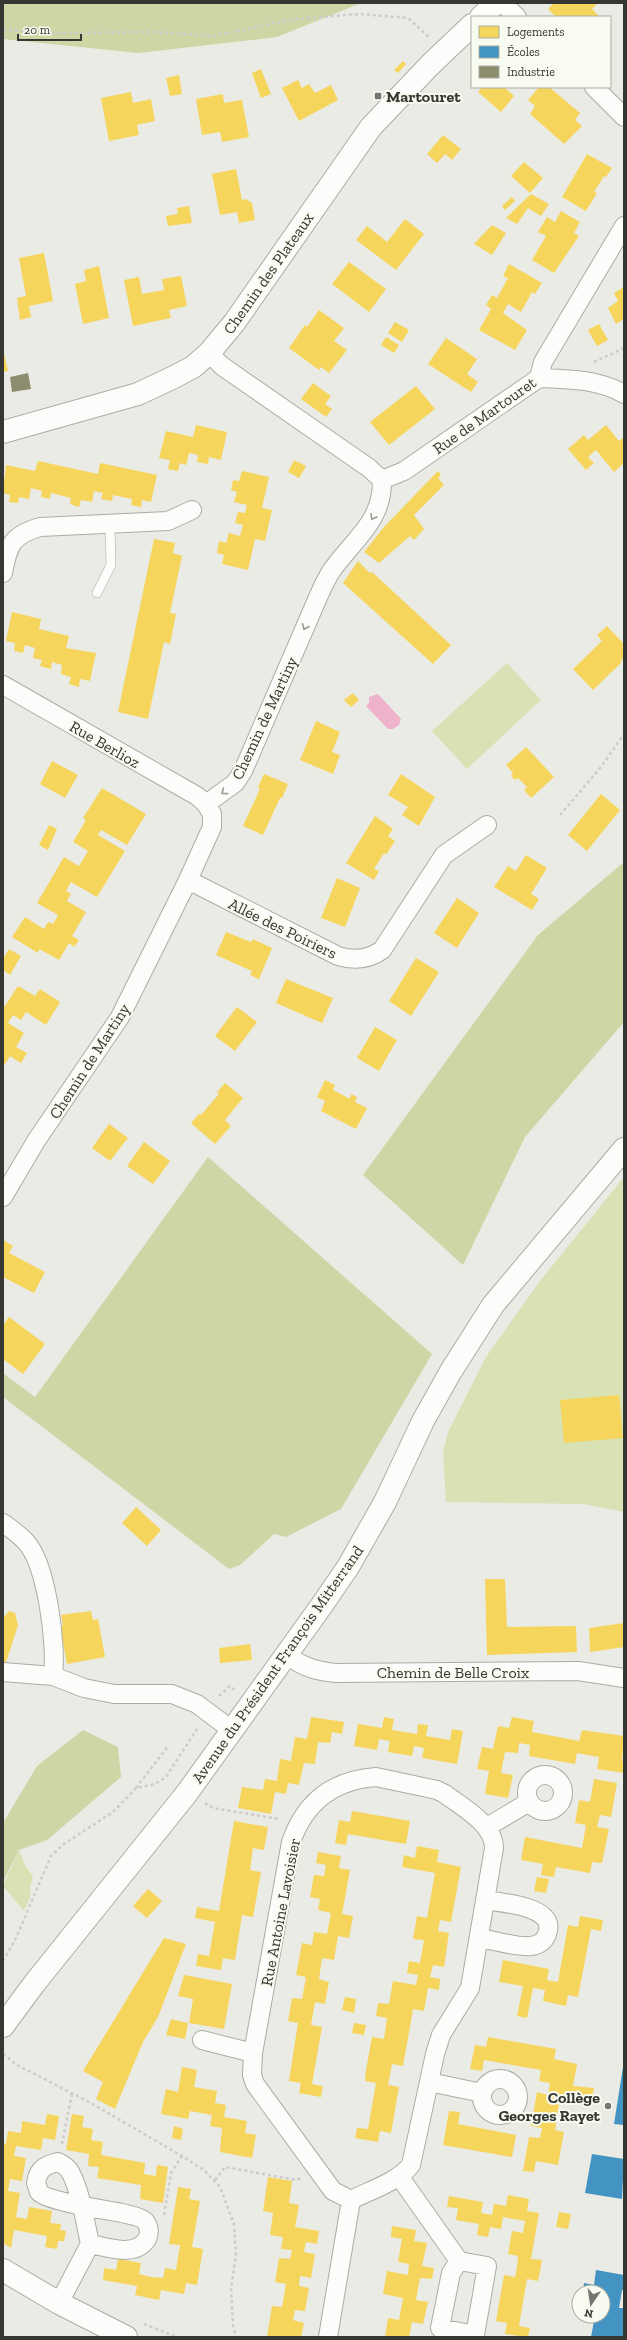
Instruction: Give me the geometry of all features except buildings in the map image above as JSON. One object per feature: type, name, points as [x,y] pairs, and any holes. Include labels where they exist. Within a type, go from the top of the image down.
[{"type":"street","points":[[481,16],[496,3]]},
{"type":"street","points":[[502,3],[516,16]]},
{"type":"street","name":"Chemin des Plateaux","points":[[3,432],[138,394],[193,367],[209,353],[234,323],[371,127],[444,51],[471,26]]},
{"type":"street","points":[[595,88],[624,117]]},
{"type":"street","name":"Rue de Martouret","points":[[382,480],[404,471],[539,378],[543,362],[624,226]]},
{"type":"street","points":[[209,353],[222,366],[369,468],[382,480]]},
{"type":"street","points":[[539,378],[589,381],[615,388],[624,394]]},
{"type":"street","name":"Chemin de Martiny","points":[[3,1197],[36,1141],[120,1017],[212,828],[212,814],[206,804],[235,783],[243,771],[330,573],[361,536],[376,514],[383,496],[382,480]]},
{"type":"street","points":[[3,573],[7,554],[13,542],[24,532],[40,527],[168,521],[192,510]]},
{"type":"street","name":"Rue Berlioz","points":[[3,685],[197,796],[206,804]]},
{"type":"street","name":"Allée des Poiriers","points":[[188,880],[338,956],[348,960],[371,957],[382,950],[444,855],[487,825]]},
{"type":"street","name":"Avenue du Président François Mitterrand","points":[[3,2026],[34,1984],[187,1793],[254,1702],[348,1567],[385,1502],[423,1421],[451,1371],[493,1305],[624,1149]]},
{"type":"street","points":[[3,1523],[27,1543],[36,1560],[52,1622],[53,1676]]},
{"type":"street","name":"Chemin de Belle Croix","points":[[286,1655],[303,1667],[316,1671],[336,1673],[578,1671],[624,1678]]},
{"type":"street","points":[[3,1672],[53,1676],[84,1688],[114,1694],[172,1694],[197,1704],[209,1711],[233,1730]]},
{"type":"street","name":"Rue Antoine Lavoisier","points":[[351,2200],[333,2191],[255,2084],[252,2075],[253,2053],[291,1842],[297,1826],[307,1809],[317,1799],[349,1780],[376,1777],[437,1790],[445,1794],[487,1827]]},
{"type":"street","points":[[328,2337],[351,2200],[399,2176],[411,2165],[441,2035],[470,1988],[494,1848],[494,1838],[487,1827],[529,1802]]},
{"type":"street","points":[[479,1938],[529,1946],[539,1944],[546,1937],[549,1928],[547,1919],[540,1912],[485,1900]]},
{"type":"street","points":[[202,2040],[253,2053]]},
{"type":"street","points":[[429,2082],[482,2093]]},
{"type":"street","points":[[59,2303],[90,2244],[81,2205],[68,2168],[58,2162],[45,2167],[37,2175],[36,2183],[39,2192],[48,2198],[81,2205],[135,2216],[144,2221],[149,2230],[148,2237],[142,2245],[134,2249],[124,2251],[90,2244]]},
{"type":"street","points":[[399,2176],[459,2261]]},
{"type":"street","points":[[3,2270],[119,2336]]},
{"type":"lane","points":[[97,593],[111,564],[110,524]]},
{"type":"path","points":[[3,30],[61,33],[155,32],[213,36],[295,19],[360,14],[408,18],[444,51]]},
{"type":"path","points":[[560,815],[601,768],[624,734]]},
{"type":"path","points":[[136,1788],[155,1784],[166,1778],[209,1711],[230,1686],[254,1702]]},
{"type":"path","points":[[3,1961],[16,1938],[51,1856],[64,1844],[113,1812],[136,1788],[169,1745]]},
{"type":"path","points":[[213,1808],[278,1819]]},
{"type":"path","points":[[3,2054],[17,2065],[72,2093],[182,2156],[215,2180],[220,2187],[234,2224],[236,2255],[232,2289],[236,2337]]},
{"type":"path","points":[[58,2162],[72,2093]]},
{"type":"path","points":[[149,2230],[163,2224],[171,2173],[182,2156]]},
{"type":"path","points":[[215,2180],[225,2167],[296,2180],[316,2168]]},
{"type":"path","points":[[161,2337],[162,2332]]},
{"type":"green space","points":[[3,3],[361,3],[277,37],[138,53],[3,39]]},
{"type":"green space","points":[[507,663],[541,700],[467,769],[432,731]]},
{"type":"green space","points":[[624,862],[624,1022],[525,1137],[463,1265],[363,1175],[538,935]]},
{"type":"green space","points":[[208,1157],[432,1354],[341,1509],[286,1537],[274,1534],[240,1565],[229,1569],[3,1397],[3,1373],[35,1397]]},
{"type":"green space","points":[[624,1177],[624,1512],[583,1504],[446,1502],[443,1452],[448,1432],[486,1357],[540,1281]]},
{"type":"green space","points":[[83,1730],[118,1747],[121,1777],[47,1840],[19,1850],[3,1882],[3,1823],[37,1766]]},
{"type":"green space","points":[[19,1850],[26,1867],[33,1876],[30,1889],[31,1895],[24,1911],[3,1886]]},
{"type":"shaded area","points":[[378,694],[401,719],[399,725],[393,729],[388,729],[366,706],[369,703],[369,697]]},
{"type":"place","name":"Martouret","points":[[378,96]]},
{"type":"place","name":"Collège Georges Rayet","points":[[608,2106]]}]
